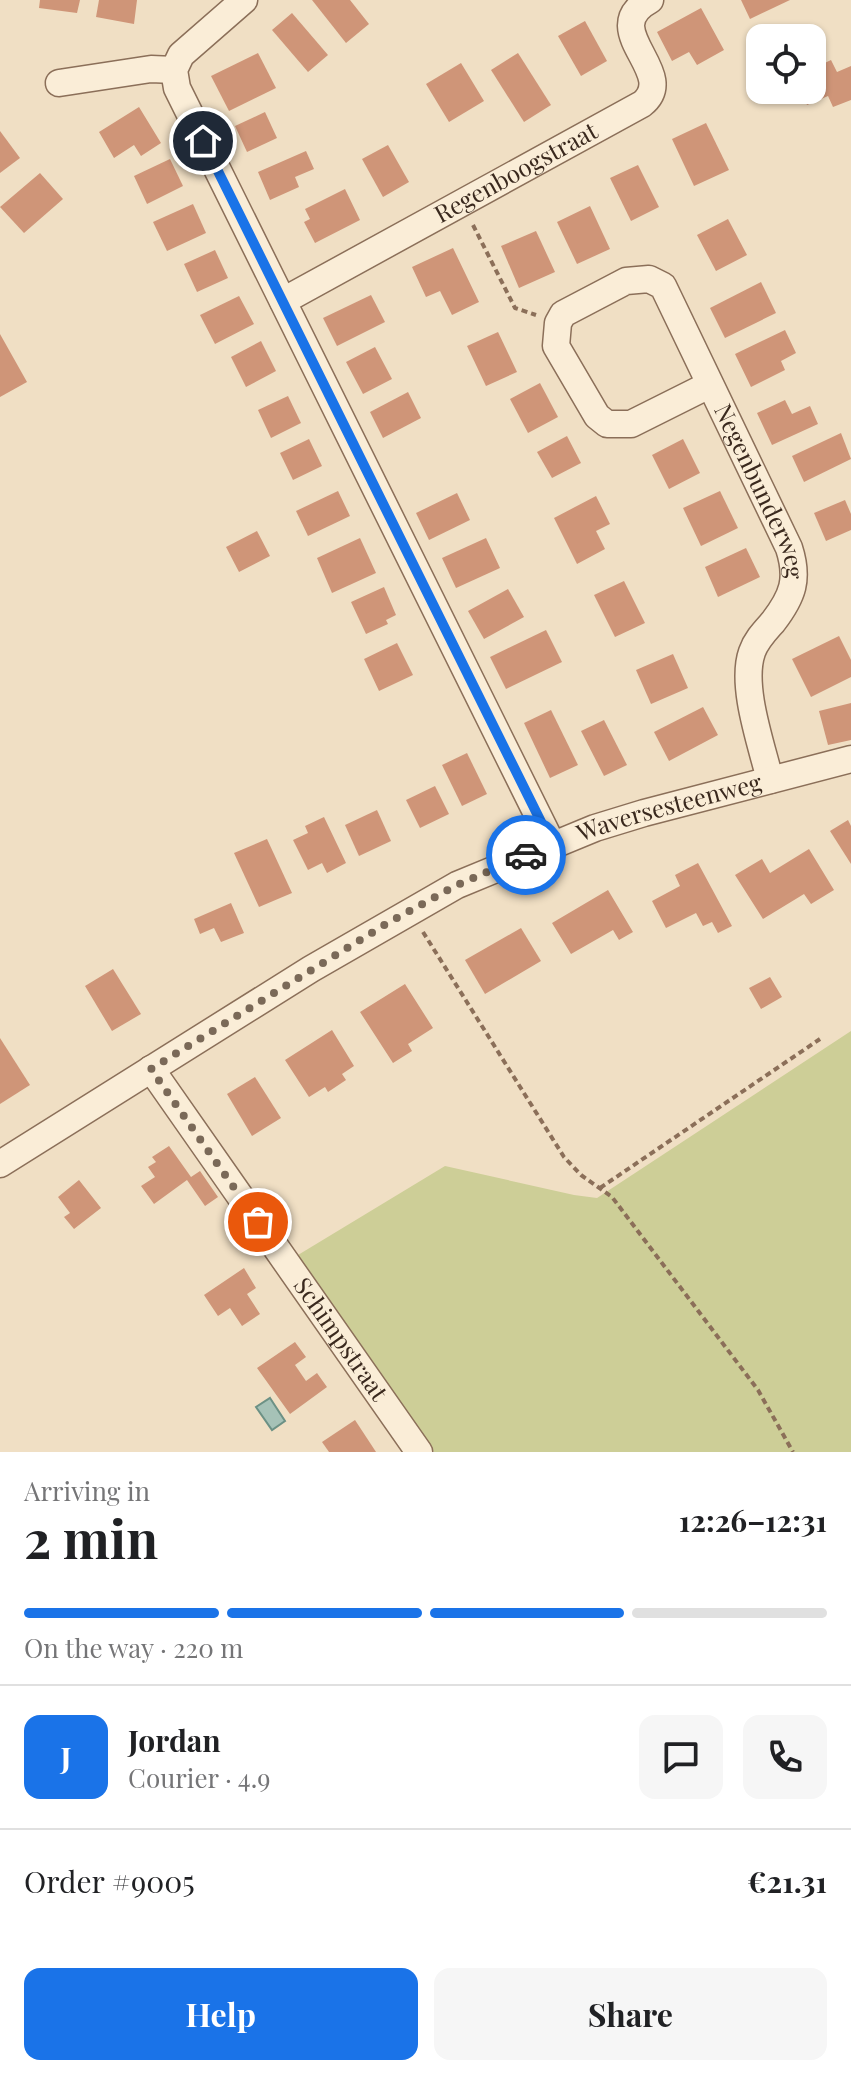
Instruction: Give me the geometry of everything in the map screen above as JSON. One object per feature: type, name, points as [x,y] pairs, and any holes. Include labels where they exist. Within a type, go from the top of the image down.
[{"type":"street","points":[[244,0],[181,55],[174,70],[177,88],[552,844]]},
{"type":"street","name":"Regenboogstraat","points":[[283,301],[651,97],[655,86],[652,76],[632,37],[633,15],[650,0]]},
{"type":"street","points":[[59,83],[151,69],[174,70]]},
{"type":"street","name":"Negenbunderweg","points":[[709,385],[631,424],[607,424],[597,416],[556,346],[558,323],[563,314],[626,281],[649,279],[663,286],[789,548],[795,565],[795,582],[786,603],[752,652],[748,675],[770,780]]},
{"type":"street","name":"Waversesteenweg","points":[[0,1164],[151,1069],[457,885],[552,844],[644,813],[851,759]]},
{"type":"street","name":"Schimpstraat","points":[[151,1069],[419,1452]]},
{"type":"path","points":[[461,202],[515,308],[558,323]]},
{"type":"path","points":[[410,911],[564,1157],[581,1175],[612,1197],[758,1390],[793,1452]]},
{"type":"path","points":[[600,1188],[820,1039]]},
{"type":"green space","points":[[851,1031],[851,1452],[434,1452],[298,1255],[445,1166],[597,1198]]},
{"type":"shaded area","points":[[270,1398],[285,1421],[272,1430],[256,1407]]},
{"type":"building","points":[[40,0],[80,0],[77,13],[39,8]]},
{"type":"building","points":[[99,0],[137,0],[134,24],[96,17]]},
{"type":"building","points":[[312,0],[350,0],[369,24],[346,43]]},
{"type":"building","points":[[741,0],[790,0],[750,19]]},
{"type":"building","points":[[701,8],[724,50],[697,65],[689,52],[672,61],[657,32]]},
{"type":"building","points":[[292,13],[328,55],[308,72],[272,30]]},
{"type":"building","points":[[585,21],[607,61],[581,76],[558,36]]},
{"type":"building","points":[[258,53],[276,88],[229,111],[211,76]]},
{"type":"building","points":[[518,53],[551,105],[524,122],[491,70]]},
{"type":"building","points":[[831,60],[837,72],[851,66],[851,100],[833,107],[826,97],[826,62]]},
{"type":"building","points":[[461,63],[484,101],[449,122],[426,84]]},
{"type":"building","points":[[139,107],[161,143],[141,156],[134,145],[114,158],[99,132]]},
{"type":"building","points":[[265,112],[277,138],[247,152],[235,126]]},
{"type":"building","points":[[706,123],[729,170],[694,186],[672,139]]},
{"type":"building","points":[[0,131],[20,158],[0,173]]},
{"type":"building","points":[[388,145],[409,182],[383,197],[362,159]]},
{"type":"building","points":[[306,151],[314,169],[295,177],[299,187],[270,200],[258,172]]},
{"type":"building","points":[[170,159],[183,186],[147,204],[134,176]]},
{"type":"building","points":[[638,165],[659,207],[631,221],[610,178]]},
{"type":"building","points":[[40,173],[63,199],[24,233],[0,207]]},
{"type":"building","points":[[345,189],[360,220],[315,243],[304,222],[310,219],[305,209]]},
{"type":"building","points":[[193,204],[206,233],[167,251],[153,222]]},
{"type":"building","points":[[590,206],[610,249],[577,264],[557,222]]},
{"type":"building","points":[[728,219],[747,255],[716,271],[697,235]]},
{"type":"building","points":[[536,231],[555,272],[519,288],[501,246]]},
{"type":"building","points":[[453,248],[479,302],[452,315],[440,291],[426,297],[412,267]]},
{"type":"building","points":[[215,250],[228,278],[197,292],[184,264]]},
{"type":"building","points":[[761,282],[776,313],[725,338],[710,308]]},
{"type":"building","points":[[371,295],[385,322],[337,346],[323,318]]},
{"type":"building","points":[[239,296],[254,324],[215,344],[200,315]]},
{"type":"building","points":[[785,330],[796,353],[781,361],[785,370],[751,387],[735,354]]},
{"type":"building","points":[[498,332],[517,372],[486,386],[467,346]]},
{"type":"building","points":[[0,334],[27,382],[0,397]]},
{"type":"building","points":[[261,341],[276,371],[246,387],[231,357]]},
{"type":"building","points":[[375,347],[392,379],[363,394],[346,362]]},
{"type":"building","points":[[540,383],[558,417],[528,433],[510,399]]},
{"type":"building","points":[[408,392],[421,418],[383,438],[370,412]]},
{"type":"building","points":[[288,396],[301,423],[271,438],[258,410]]},
{"type":"building","points":[[785,400],[792,414],[810,406],[818,424],[772,445],[757,413]]},
{"type":"building","points":[[841,433],[851,459],[804,482],[792,456]]},
{"type":"building","points":[[567,436],[581,463],[552,478],[537,452]]},
{"type":"building","points":[[309,439],[322,466],[293,480],[280,453]]},
{"type":"building","points":[[683,439],[700,473],[669,489],[652,455]]},
{"type":"building","points":[[338,491],[350,516],[308,536],[296,511]]},
{"type":"building","points":[[720,491],[738,528],[701,546],[683,508]]},
{"type":"building","points":[[457,493],[470,520],[429,540],[416,513]]},
{"type":"building","points":[[596,496],[610,524],[596,531],[605,549],[577,564],[554,518]]},
{"type":"building","points":[[845,500],[851,514],[851,530],[826,541],[814,513]]},
{"type":"building","points":[[257,531],[270,556],[239,572],[226,547]]},
{"type":"building","points":[[360,538],[376,573],[332,593],[317,558]]},
{"type":"building","points":[[486,538],[500,568],[456,588],[442,558]]},
{"type":"building","points":[[746,548],[760,577],[718,597],[705,567]]},
{"type":"building","points":[[624,581],[645,623],[615,637],[594,595]]},
{"type":"building","points":[[384,587],[396,615],[386,620],[388,624],[366,634],[351,602]]},
{"type":"building","points":[[508,589],[524,617],[484,639],[468,611]]},
{"type":"building","points":[[546,630],[562,662],[506,689],[490,657]]},
{"type":"building","points":[[839,636],[851,660],[851,677],[811,697],[792,659]]},
{"type":"building","points":[[397,643],[413,675],[379,691],[364,659]]},
{"type":"building","points":[[673,654],[688,688],[651,704],[636,670]]},
{"type":"building","points":[[851,703],[851,740],[828,745],[819,711]]},
{"type":"building","points":[[703,707],[718,735],[669,761],[654,732]]},
{"type":"building","points":[[551,710],[578,765],[550,778],[524,723]]},
{"type":"building","points":[[604,720],[627,765],[604,776],[581,731]]},
{"type":"building","points":[[467,753],[487,794],[462,806],[442,765]]},
{"type":"building","points":[[435,786],[449,814],[420,828],[406,800]]},
{"type":"building","points":[[377,810],[391,841],[359,856],[345,825]]},
{"type":"building","points":[[324,817],[346,863],[327,873],[322,863],[308,870],[293,840],[308,833],[305,826]]},
{"type":"building","points":[[848,820],[851,826],[851,864],[830,831]]},
{"type":"building","points":[[267,839],[292,893],[259,907],[234,853]]},
{"type":"building","points":[[809,849],[834,890],[811,904],[804,894],[763,919],[735,875],[762,859],[770,873]]},
{"type":"building","points":[[698,863],[732,926],[718,933],[712,922],[703,926],[696,913],[666,928],[652,901],[680,886],[675,875]]},
{"type":"building","points":[[608,890],[633,932],[619,940],[613,930],[571,954],[552,923]]},
{"type":"building","points":[[231,903],[244,933],[221,942],[214,928],[200,934],[194,919]]},
{"type":"building","points":[[521,928],[541,961],[485,994],[465,960]]},
{"type":"building","points":[[113,969],[141,1014],[112,1031],[85,986]]},
{"type":"building","points":[[770,977],[782,997],[761,1009],[749,988]]},
{"type":"building","points":[[405,984],[433,1028],[408,1044],[412,1051],[393,1063],[360,1012]]},
{"type":"building","points":[[332,1030],[354,1066],[342,1074],[346,1080],[328,1092],[325,1087],[309,1097],[285,1060]]},
{"type":"building","points":[[0,1038],[30,1085],[0,1104]]},
{"type":"building","points":[[255,1077],[281,1118],[252,1136],[227,1094]]},
{"type":"building","points":[[169,1146],[191,1177],[200,1171],[218,1197],[205,1206],[187,1180],[154,1204],[141,1186],[155,1177],[148,1167],[156,1162],[152,1157]]},
{"type":"building","points":[[79,1180],[101,1208],[74,1229],[64,1217],[70,1213],[58,1197]]},
{"type":"building","points":[[244,1268],[256,1288],[247,1294],[260,1314],[242,1326],[230,1308],[218,1316],[204,1295]]},
{"type":"building","points":[[295,1342],[306,1357],[295,1365],[306,1381],[317,1373],[327,1387],[290,1414],[257,1368]]},
{"type":"building","points":[[355,1420],[376,1452],[329,1452],[322,1442]]},
{"type":"way so far","points":[[258,1222],[151,1069],[386,924],[457,885],[526,855]]},
{"type":"route","points":[[203,141],[552,844],[526,855]]}]
